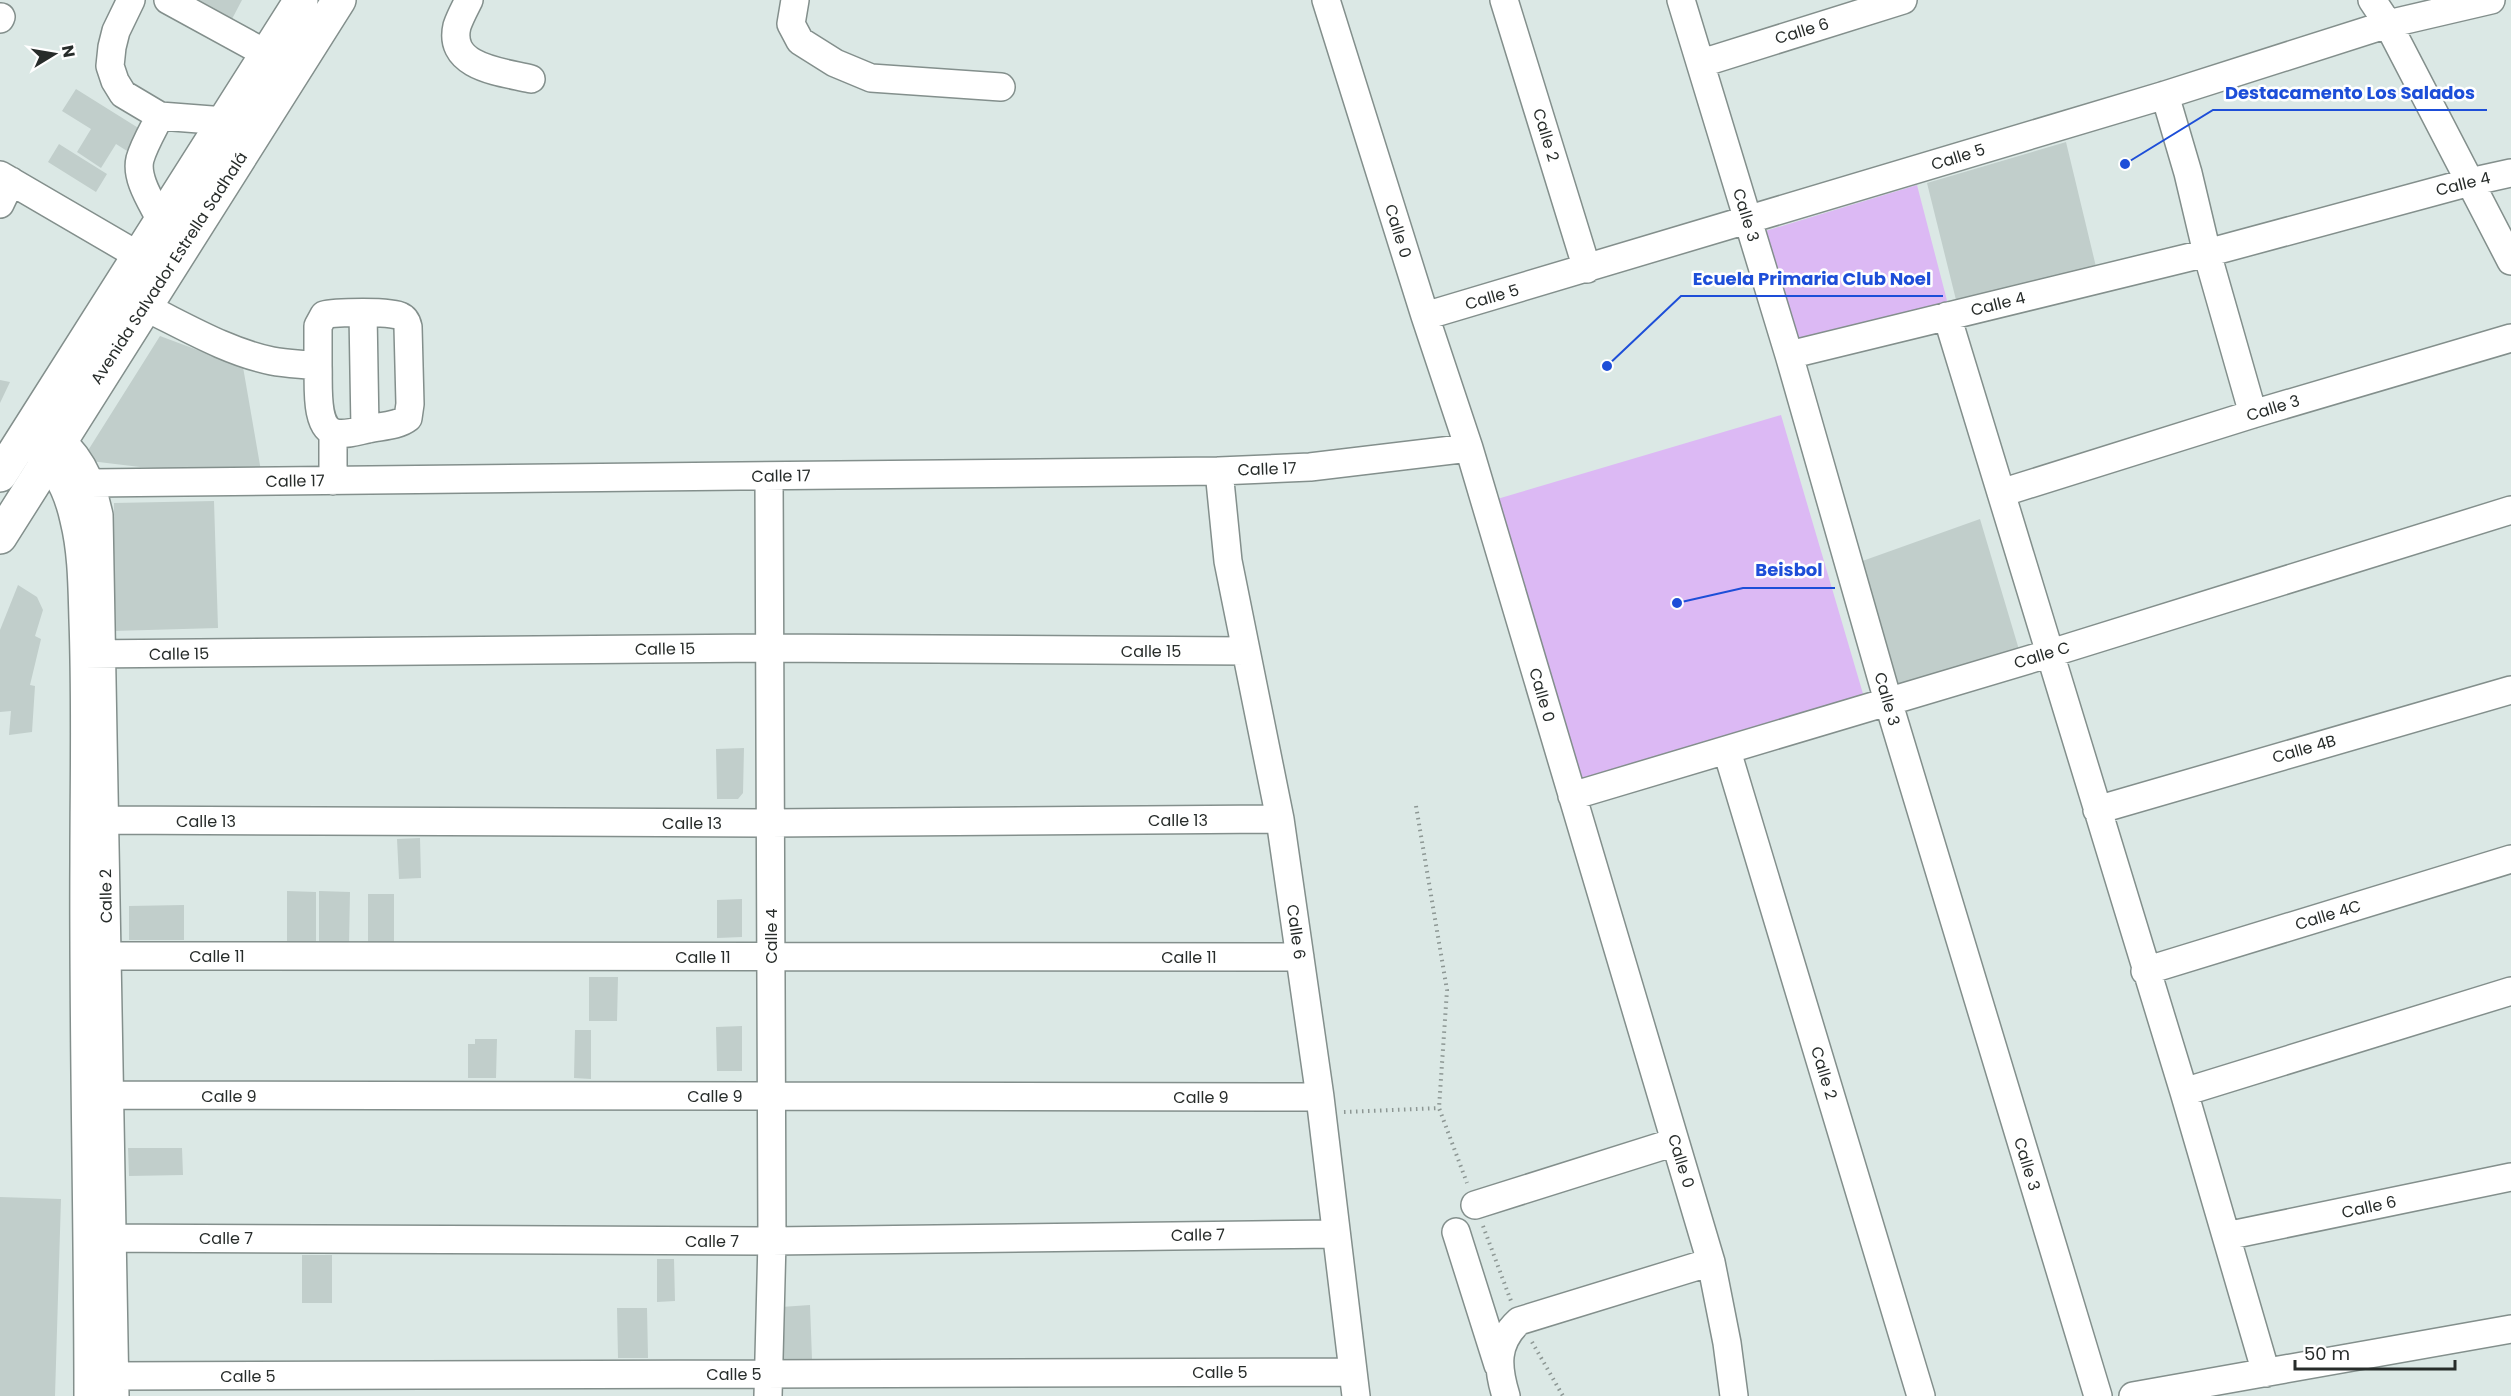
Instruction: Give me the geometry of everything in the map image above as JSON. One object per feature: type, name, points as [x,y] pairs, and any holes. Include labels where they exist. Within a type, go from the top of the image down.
[{"type":"highway","points":[[268,53],[275,14],[283,0]]},
{"type":"highway","name":"Avenida Salvador Estrella Sadhalá","points":[[0,537],[41,440],[139,256],[301,0]]},
{"type":"highway","name":"Avenida Salvador Estrella Sadhalá","points":[[0,475],[41,440],[145,307],[339,0]]},
{"type":"street","points":[[131,0],[116,31],[110,66],[123,94],[160,116],[225,121]]},
{"type":"street","points":[[168,0],[268,53],[295,71]]},
{"type":"street","points":[[470,0],[457,28],[458,45],[465,57],[480,66],[531,79]]},
{"type":"street","points":[[795,0],[791,24],[800,41],[835,63],[871,78],[1001,87]]},
{"type":"street","name":"Calle 0","points":[[1326,0],[1469,448],[1711,1262],[1727,1343],[1734,1396]]},
{"type":"street","name":"Calle 2","points":[[1504,0],[1587,269]]},
{"type":"street","name":"Calle 3","points":[[1681,0],[1789,355],[1888,701],[2098,1396]]},
{"type":"street","name":"Calle 6","points":[[1702,63],[1903,0]]},
{"type":"street","points":[[2372,0],[2388,24],[2511,261]]},
{"type":"street","name":"Calle 5","points":[[1425,316],[2165,95],[2388,24],[2492,0]]},
{"type":"street","points":[[2165,95],[2253,414]]},
{"type":"street","points":[[160,116],[140,159],[140,168],[141,177],[161,221]]},
{"type":"street","name":"Calle 4","points":[[1789,355],[2207,253],[2511,173]]},
{"type":"street","points":[[4,187],[139,256]]},
{"type":"street","points":[[145,307],[210,339],[254,356],[274,362],[318,366]]},
{"type":"street","points":[[331,313],[363,313],[395,314],[406,321],[410,404],[408,418],[403,422],[342,434],[333,433],[327,429],[320,417],[318,366],[320,320],[331,313]]},
{"type":"street","points":[[363,313],[365,429]]},
{"type":"street","points":[[1947,316],[2051,653],[2145,971],[2184,1092],[2266,1373]]},
{"type":"street","name":"Calle 3","points":[[2001,493],[2253,414],[2511,338]]},
{"type":"street","points":[[333,433],[333,481]]},
{"type":"street","name":"Calle 2","points":[[41,440],[75,455],[91,483],[99,515],[84,885],[100,1238],[115,1386]]},
{"type":"street","name":"Calle 2","points":[[41,440],[64,486],[75,522],[94,654],[105,820],[110,1095],[88,1396]]},
{"type":"street","name":"Calle 17","points":[[91,483],[1219,471],[1310,467],[1469,448]]},
{"type":"street","name":"Calle 6","points":[[1219,471],[1228,561],[1280,819],[1320,1103],[1355,1384]]},
{"type":"street","name":"Calle 4","points":[[768,1385],[772,1241],[769,476]]},
{"type":"street","name":"Calle C","points":[[1572,796],[2051,653],[2511,510]]},
{"type":"street","name":"Calle 15","points":[[94,654],[770,648],[1246,651]]},
{"type":"street","name":"Calle 4B","points":[[2097,810],[2511,690]]},
{"type":"street","name":"Calle 2","points":[[1727,751],[1921,1396]]},
{"type":"street","name":"Calle 13","points":[[105,820],[771,823],[1280,819]]},
{"type":"street","name":"Calle 4C","points":[[2145,971],[2511,859]]},
{"type":"street","name":"Calle 11","points":[[107,956],[1300,957]]},
{"type":"street","points":[[2184,1092],[2511,991]]},
{"type":"street","name":"Calle 9","points":[[110,1095],[772,1096],[1320,1103]]},
{"type":"street","points":[[1475,1205],[1675,1142]]},
{"type":"street","name":"Calle 6","points":[[2226,1236],[2511,1177]]},
{"type":"street","points":[[1456,1232],[1506,1396]]},
{"type":"street","name":"Calle 7","points":[[100,1238],[772,1241],[1336,1234]]},
{"type":"street","points":[[1498,1366],[1499,1352],[1504,1338],[1519,1321],[1711,1262]]},
{"type":"street","points":[[2133,1396],[2511,1329]]},
{"type":"street","name":"Calle 5","points":[[115,1386],[1355,1384]]},
{"type":"path","points":[[1320,1103],[1361,1113],[1396,1108],[1439,1108],[1447,990],[1416,806]]},
{"type":"path","points":[[1519,1321],[1563,1396]]},
{"type":"shaded area","points":[[1917,185],[1950,312],[1785,354],[1749,236]]},
{"type":"shaded area","points":[[1781,415],[1866,704],[1576,790],[1487,502]]},
{"type":"building","points":[[198,0],[242,0],[232,19]]},
{"type":"building","points":[[76,89],[148,134],[135,156],[116,144],[101,168],[77,152],[91,129],[62,111]]},
{"type":"building","points":[[2066,142],[2098,275],[1958,308],[1927,183]]},
{"type":"building","points":[[59,144],[107,174],[96,192],[48,162]]},
{"type":"building","points":[[160,336],[243,367],[261,471],[140,467],[82,460]]},
{"type":"building","points":[[0,380],[10,382],[0,403]]},
{"type":"building","points":[[214,501],[218,628],[113,631],[114,503]]},
{"type":"building","points":[[1980,519],[2020,653],[1892,694],[1854,564]]},
{"type":"building","points":[[18,585],[37,597],[43,610],[35,636],[41,639],[30,685],[35,686],[32,732],[9,735],[11,711],[0,712],[0,630]]},
{"type":"building","points":[[744,748],[743,793],[738,799],[717,799],[716,749]]},
{"type":"building","points":[[420,838],[421,878],[399,879],[397,839]]},
{"type":"building","points":[[287,891],[316,892],[316,943],[287,943]]},
{"type":"building","points":[[319,891],[350,892],[349,945],[319,945]]},
{"type":"building","points":[[368,894],[394,894],[394,943],[368,943]]},
{"type":"building","points":[[742,899],[742,937],[717,938],[717,900]]},
{"type":"building","points":[[184,905],[184,940],[129,940],[129,906]]},
{"type":"building","points":[[589,977],[618,977],[617,1021],[589,1021]]},
{"type":"building","points":[[742,1026],[742,1071],[717,1071],[716,1027]]},
{"type":"building","points":[[575,1030],[591,1030],[591,1079],[574,1078]]},
{"type":"building","points":[[475,1039],[497,1039],[496,1078],[468,1078],[468,1044],[475,1044]]},
{"type":"building","points":[[128,1148],[182,1148],[183,1175],[129,1176]]},
{"type":"building","points":[[0,1197],[61,1199],[55,1396],[0,1396]]},
{"type":"building","points":[[302,1255],[332,1255],[332,1303],[302,1303]]},
{"type":"building","points":[[657,1259],[674,1259],[675,1301],[657,1302]]},
{"type":"building","points":[[810,1305],[812,1359],[784,1360],[781,1307]]},
{"type":"building","points":[[617,1308],[647,1308],[648,1358],[618,1358]]},
{"type":"place","name":"Destacamento Los Salados","points":[[2125,164]]},
{"type":"place","name":"Ecuela Primaria Club Noel","points":[[1607,366]]},
{"type":"place","name":"Beisbol","points":[[1677,603]]}]
